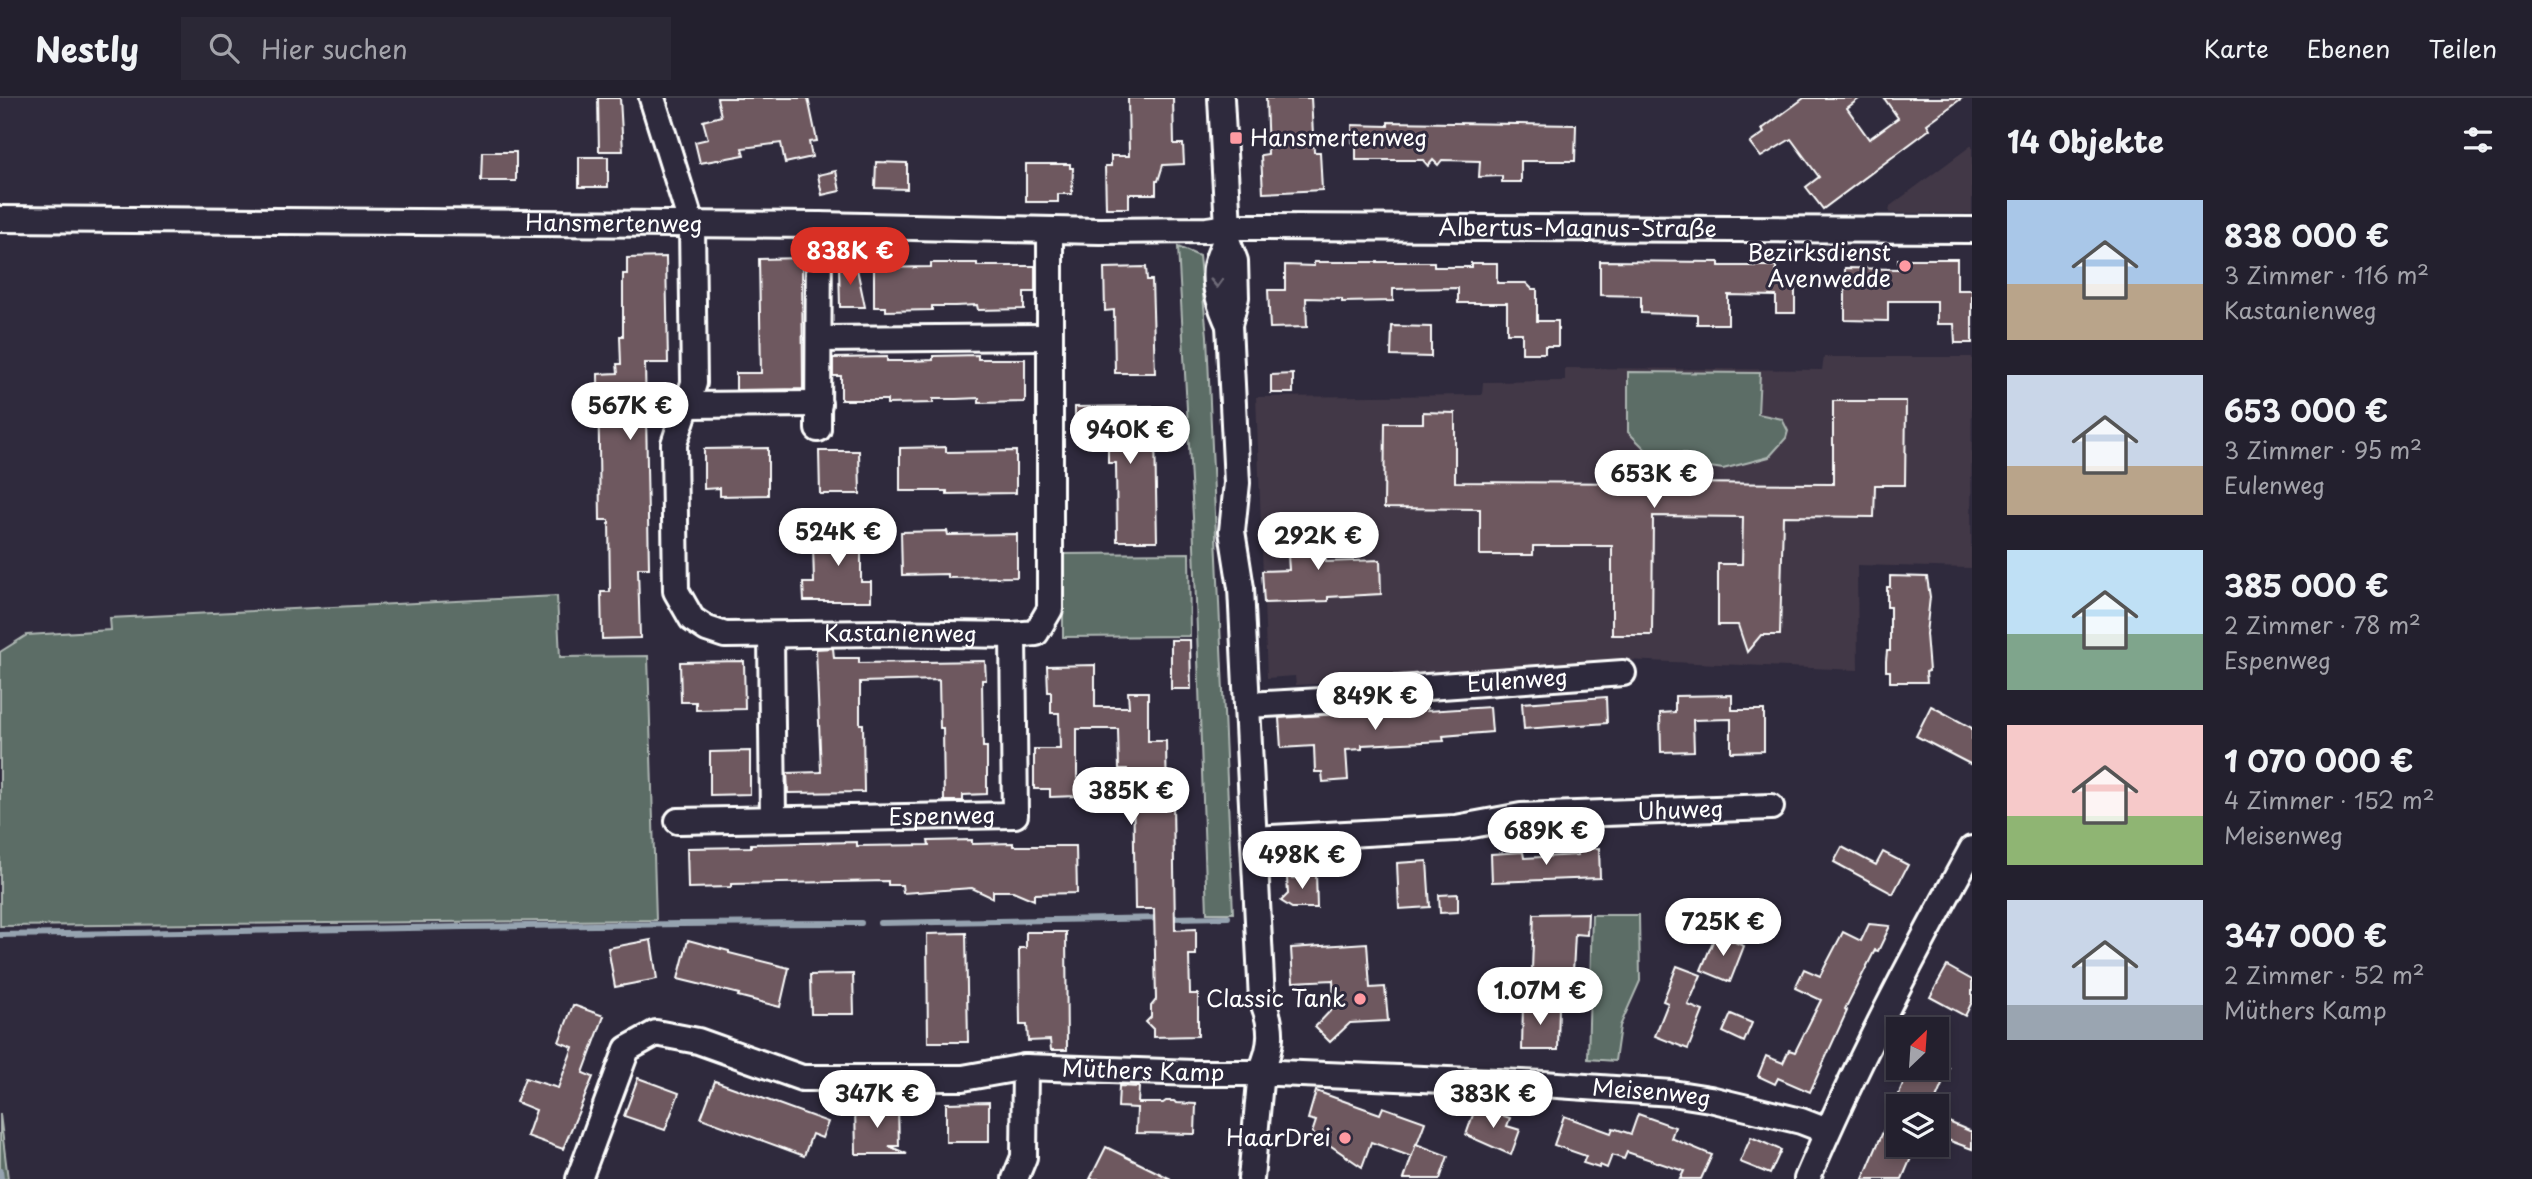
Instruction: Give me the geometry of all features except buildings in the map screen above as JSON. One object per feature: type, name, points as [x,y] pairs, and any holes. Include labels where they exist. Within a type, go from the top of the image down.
[{"type":"street","name":"Kastanienweg","points":[[652,98],[692,226],[694,383],[674,444],[676,592],[692,619],[707,629],[725,635],[1036,633],[1051,609],[1050,230]]},
{"type":"street","points":[[1221,98],[1227,234],[1234,261],[1236,297],[1228,325],[1237,485],[1246,511],[1248,531],[1241,589],[1262,1000],[1269,1016],[1272,1034],[1269,1055],[1261,1072],[1251,1179]]},
{"type":"street","name":"Hansmertenweg","points":[[0,219],[818,225],[1207,230],[1227,234]]},
{"type":"street","points":[[818,225],[818,429]]},
{"type":"street","name":"Albertus-Magnus-Straße","points":[[1227,234],[1972,230]]},
{"type":"street","points":[[819,339],[1050,337]]},
{"type":"street","points":[[688,405],[819,404]]},
{"type":"street","points":[[771,635],[773,818]]},
{"type":"street","name":"Espenweg","points":[[678,821],[1015,815],[1013,635]]},
{"type":"street","name":"Eulenweg","points":[[1247,705],[1357,699],[1371,691],[1623,673]]},
{"type":"street","name":"Uhuweg","points":[[1255,839],[1455,828],[1521,816],[1771,807]]},
{"type":"street","points":[[1807,1179],[1827,1131],[1902,980],[1972,849]]},
{"type":"street","name":"Müthers Kamp","points":[[579,1179],[627,1049],[656,1033],[698,1041],[802,1078],[962,1078],[1025,1067],[1261,1072]]},
{"type":"street","points":[[1015,1179],[1024,1157],[1025,1067]]},
{"type":"street","name":"Meisenweg","points":[[1261,1072],[1543,1084],[1672,1093],[1710,1099],[1788,1118],[1827,1131]]},
{"type":"shaded area","points":[[1972,145],[1972,214],[1889,213],[1890,206]]},
{"type":"shaded area","points":[[1824,357],[1972,357],[1971,568],[1857,565],[1858,670],[1626,660],[1477,676],[1296,685],[1295,676],[1267,678],[1256,397],[1482,395],[1483,382],[1565,381],[1565,368],[1822,370]]},
{"type":"green space","points":[[1178,247],[1199,256],[1207,336],[1233,913],[1207,913],[1193,517]]},
{"type":"green space","points":[[1628,372],[1760,373],[1758,414],[1782,419],[1788,431],[1786,438],[1769,457],[1723,469],[1703,466],[1684,453],[1648,452],[1628,432]]},
{"type":"green space","points":[[1189,553],[1190,636],[1063,637],[1063,554]]},
{"type":"green space","points":[[557,596],[560,657],[648,656],[656,920],[0,926],[0,652],[27,635],[111,630],[110,618]]},
{"type":"green space","points":[[1592,915],[1639,915],[1640,981],[1620,1026],[1615,1061],[1588,1059]]},
{"type":"green space","points":[[0,1114],[8,1179],[0,1179]]},
{"type":"waterway","points":[[880,923],[1228,917]]},
{"type":"waterway","points":[[0,935],[861,923]]},
{"type":"waterway","points":[[0,1171],[1,1179]]},
{"type":"place","name":"Hansmertenweg","points":[[1236,138]]},
{"type":"place","name":"Bezirksdienst Avenwedde","points":[[1905,266]]},
{"type":"place","name":"Classic Tank","points":[[1360,999]]},
{"type":"place","name":"HaarDrei","points":[[1345,1138]]}]
